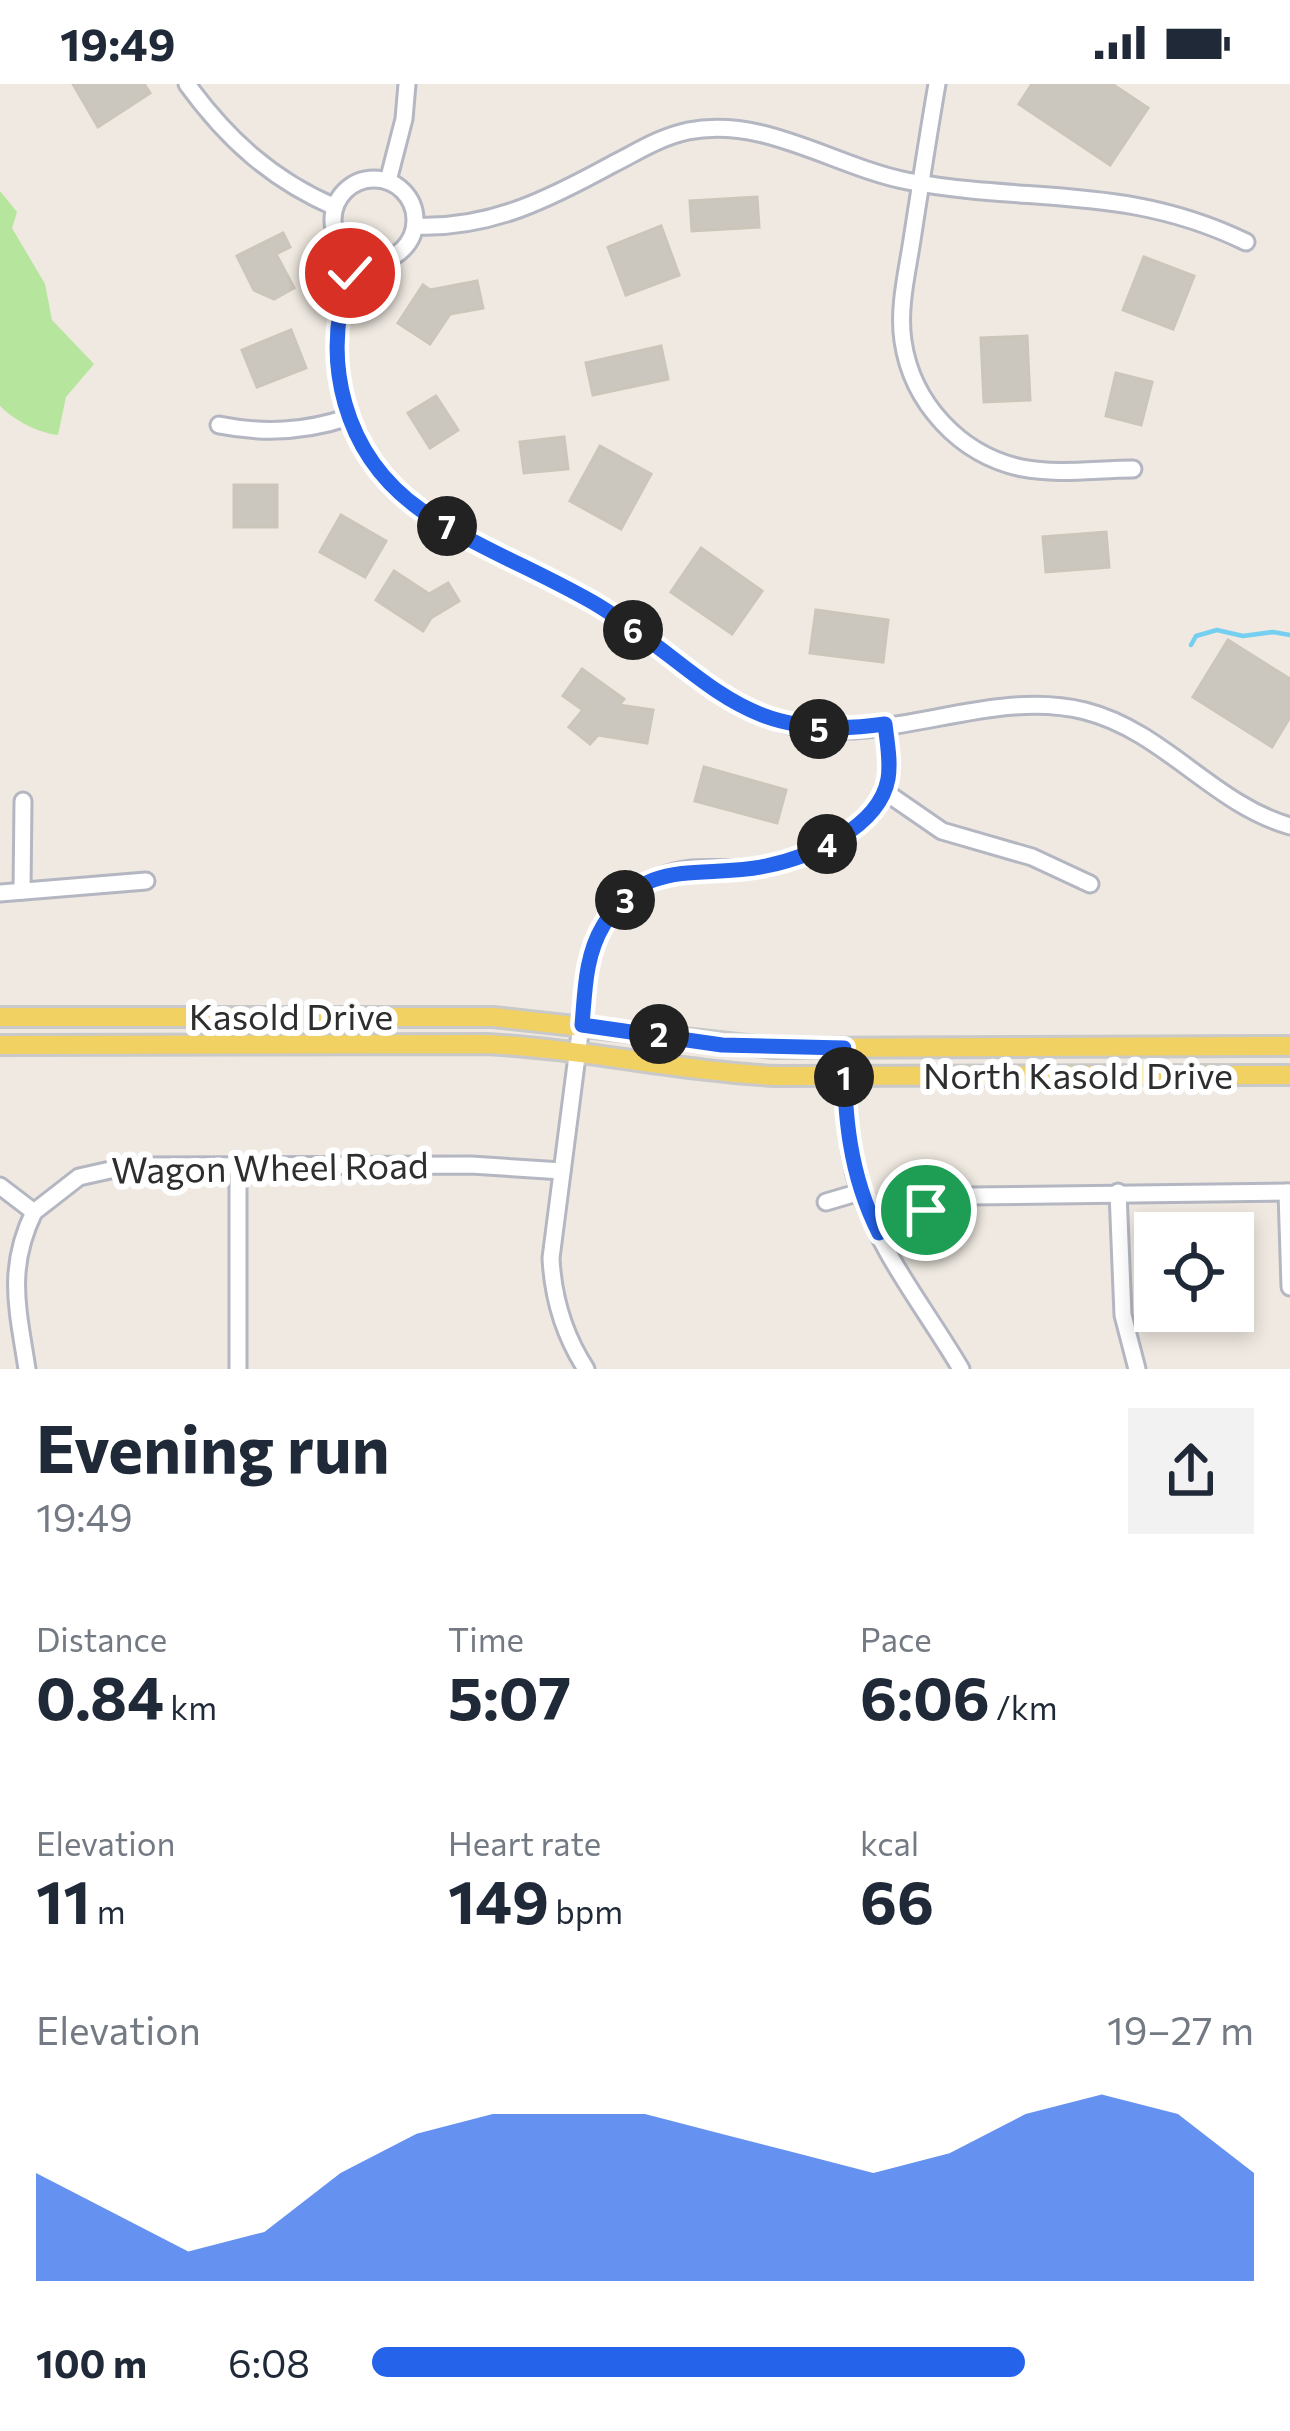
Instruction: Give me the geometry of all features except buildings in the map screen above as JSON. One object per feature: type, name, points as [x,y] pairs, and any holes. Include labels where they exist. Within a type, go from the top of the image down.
[{"type":"main road","name":"Kasold Drive","points":[[0,1017],[493,1017],[582,1025]]},
{"type":"main road","name":"North Kasold Drive","points":[[582,1025],[722,1045],[1290,1046]]},
{"type":"main road","name":"Kasold Drive","points":[[0,1045],[487,1044],[580,1051]]},
{"type":"main road","name":"North Kasold Drive","points":[[580,1051],[745,1074],[1290,1075]]},
{"type":"street","points":[[187,84],[217,126],[268,172],[335,207]]},
{"type":"street","points":[[388,181],[407,84]]},
{"type":"street","points":[[937,84],[901,321],[907,362],[927,405],[961,440],[998,461],[1041,470],[1133,469]]},
{"type":"street","points":[[416,226],[471,224],[526,209],[658,140],[704,128],[771,135],[864,170],[921,183],[1117,201],[1205,223],[1246,242]]},
{"type":"street","points":[[375,178],[388,181],[410,199],[416,226],[404,250],[394,257],[381,261],[356,257],[334,231],[335,207],[350,186],[375,178]]},
{"type":"street","points":[[356,257],[337,333],[339,380],[349,418],[373,463],[416,506],[607,611],[726,699],[753,713],[827,730],[1030,706],[1080,710],[1132,729],[1235,802],[1290,826]]},
{"type":"street","points":[[219,425],[272,432],[349,418]]},
{"type":"street","points":[[562,1369],[583,1364],[566,1332],[553,1283],[553,1228],[593,947],[616,908],[651,881],[690,869],[740,870],[796,858],[845,833],[876,806],[884,791],[889,760],[885,724]]},
{"type":"street","points":[[884,791],[942,831],[1032,857],[1090,884]]},
{"type":"street","points":[[22,891],[23,801]]},
{"type":"street","points":[[0,893],[146,880]]},
{"type":"street","points":[[844,1048],[846,1124],[860,1192],[879,1233],[961,1369]]},
{"type":"street","points":[[238,1165],[238,1369]]},
{"type":"street","name":"Wagon Wheel Road","points":[[34,1212],[63,1186],[96,1170],[128,1166],[496,1165],[562,1171]]},
{"type":"street","points":[[0,1186],[34,1212],[15,1269],[27,1369]]},
{"type":"street","points":[[826,1202],[860,1192]]},
{"type":"street","points":[[1118,1192],[1123,1315],[1137,1369]]},
{"type":"street","points":[[879,1233],[926,1210],[971,1196],[1289,1192],[1290,1287]]},
{"type":"green space","points":[[0,191],[17,212],[12,228],[45,284],[52,320],[94,364],[66,397],[58,435],[27,425],[0,406]]},
{"type":"waterway","points":[[1191,645],[1196,636],[1217,630],[1243,636],[1290,635]]},
{"type":"route","points":[[350,273],[340,308],[336,354],[344,405],[373,463],[416,506],[607,611],[726,699],[753,713],[780,723],[827,730],[885,724],[889,777],[884,791],[876,806],[845,833],[796,858],[766,866],[670,874],[651,881],[616,908],[593,947],[582,1025],[722,1045],[844,1048],[846,1124],[853,1164],[879,1233],[926,1210]]}]
